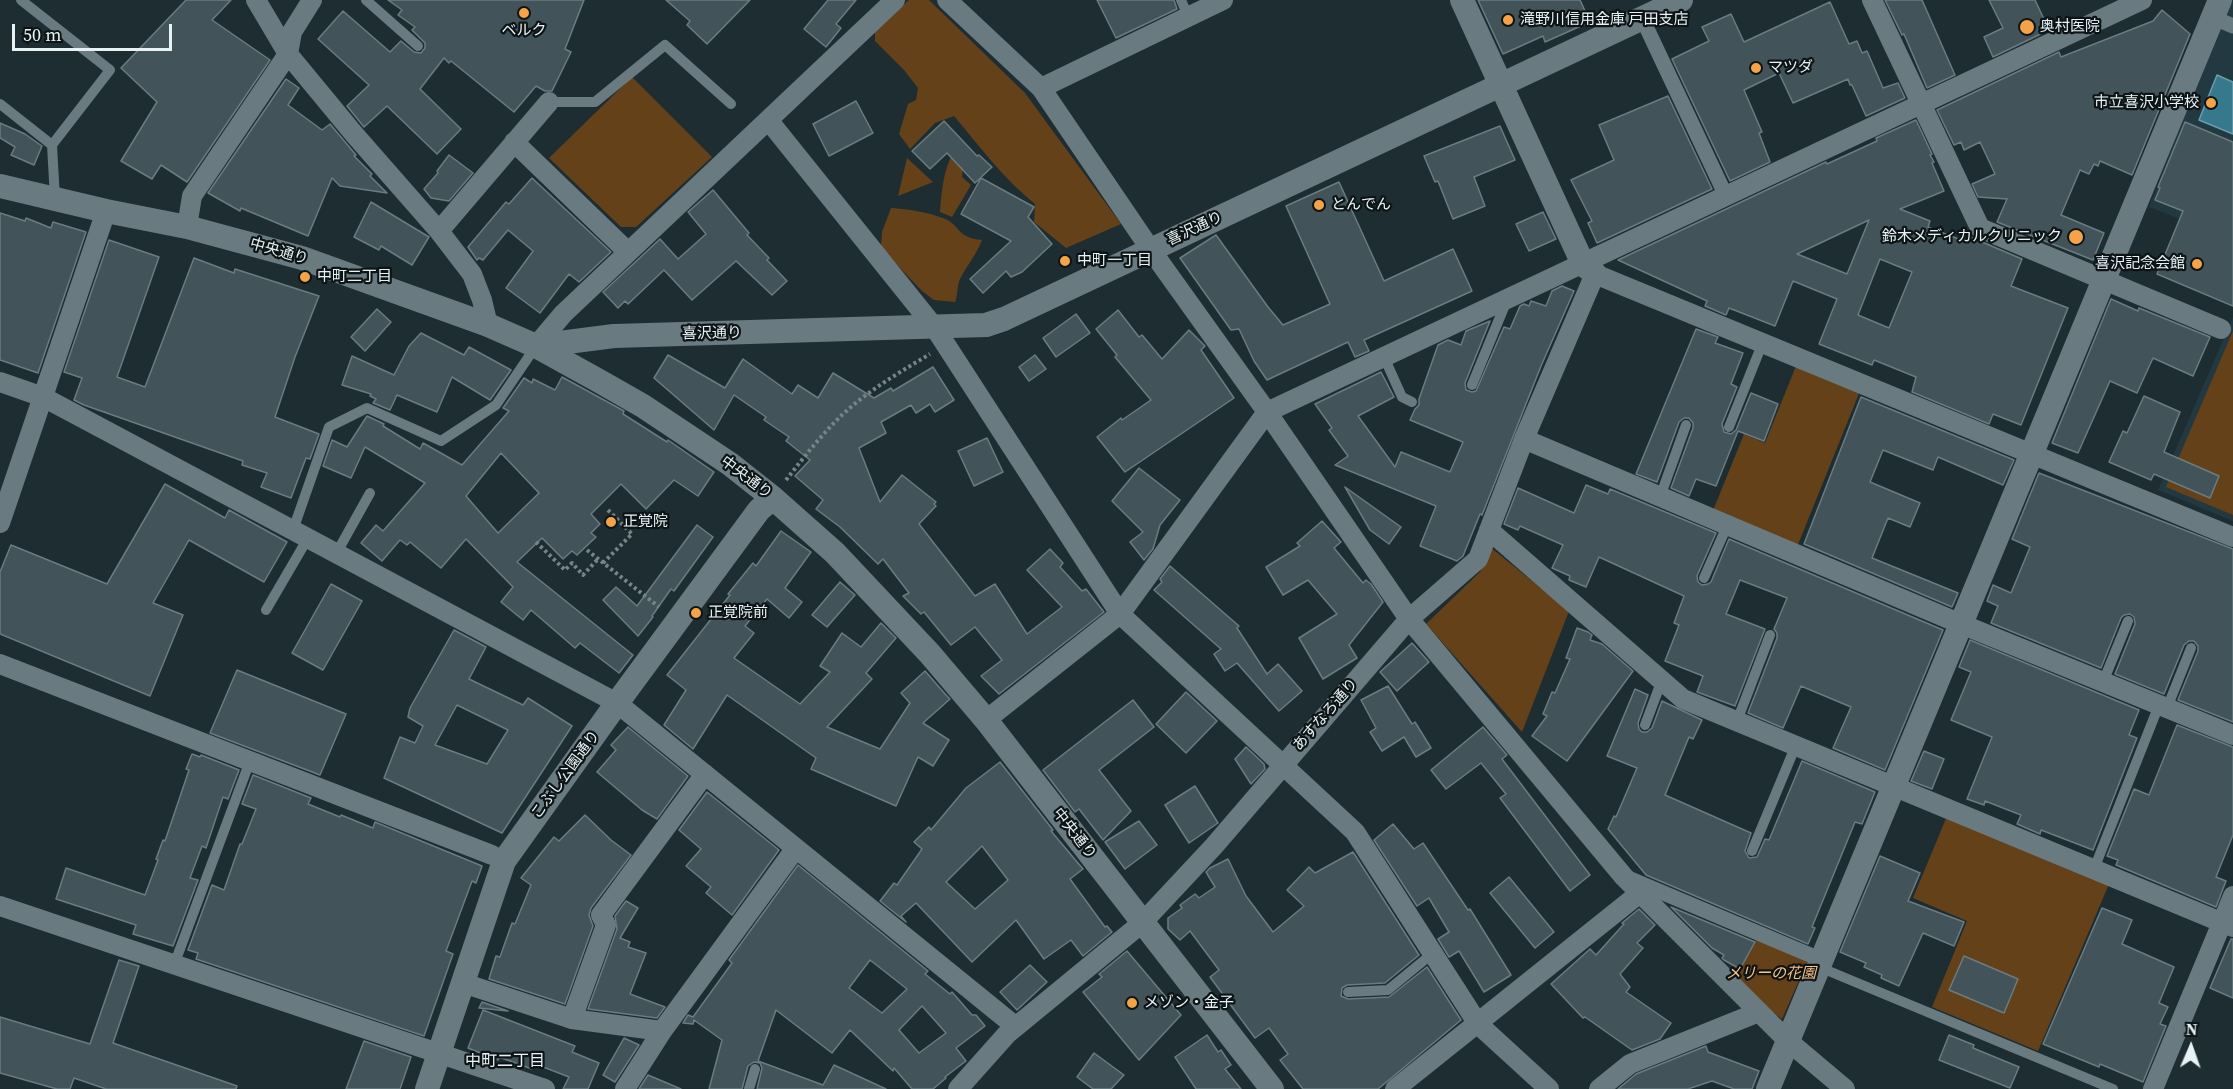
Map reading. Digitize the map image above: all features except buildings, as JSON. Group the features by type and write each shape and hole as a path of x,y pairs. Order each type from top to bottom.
{"street":[{"path":"256,0 288,54 439,231 471,274 482,300 488,325"},
{"path":"186,227 192,196 288,54 292,32 312,0"},
{"path":"536,346 563,314 895,0"},
{"path":"947,0 1041,88 1151,250 1267,412 1409,619 1624,877 1788,1041 1845,1089"},
{"path":"1041,88 1184,8 1222,0"},
{"path":"1462,0 1589,269 2233,537"},
{"name":"喜沢通り","path":"536,346 614,336 941,336 986,325 1004,319 1681,0"},
{"path":"1872,0 1980,228 2221,329"},
{"path":"986,720 1120,614 1267,412 1509,298 1589,269 1725,196 2142,0"},
{"path":"1768,1089 2104,280 2222,14"},
{"path":"1642,18 1725,196"},
{"path":"439,231 549,102"},
{"path":"769,121 941,336 1120,614 1355,832 1478,1024 1549,1089"},
{"path":"514,142 628,252"},
{"name":"中央通り","path":"0,186 55,200 186,227 331,267 488,325 536,346 643,406 730,464 773,498 835,553 878,597 986,720 1272,1089"},
{"path":"0,523 106,211"},
{"name":"あすなろ通り","path":"958,1089 970,1073 1015,1026 1142,923 1214,846 1409,619 1478,559 1589,269"},
{"path":"0,382 43,397 617,703 1015,1026"},
{"path":"1524,439 1726,526 2233,735"},
{"name":"こぶし公園通り","path":"427,1089 504,861 759,510 773,498"},
{"path":"1489,530 1683,699 2228,924"},
{"path":"0,664 492,855"},
{"path":"572,1019 606,925 601,915 705,774"},
{"path":"625,1089 662,1031 796,848"},
{"path":"1624,877 1820,964"},
{"path":"1395,1089 1640,893"},
{"path":"2153,1089 2228,924 2233,896"},
{"path":"0,906 545,1089"},
{"path":"463,984 572,1019 662,1031"},
{"path":"1599,1089 1630,1064 1759,1012"}],"lane":[{"path":"21,0 110,70 52,145 55,200"},
{"path":"366,0 418,46"},
{"path":"549,102 595,102 665,45 730,104"},
{"path":"0,104 52,145"},
{"path":"1472,386 1509,298"},
{"path":"1729,427 1763,342"},
{"path":"266,610 300,534 329,427 367,408 441,441 496,405 536,346"},
{"path":"1384,357 1402,397 1412,402"},
{"path":"1660,497 1686,425"},
{"path":"336,554 370,493"},
{"path":"1704,578 1726,526"},
{"path":"2103,682 2128,621"},
{"path":"1737,721 1770,635"},
{"path":"2094,869 2163,707 2192,648"},
{"path":"1645,725 1662,680"},
{"path":"1752,851 1796,745"},
{"path":"174,965 250,761"},
{"path":"1348,992 1388,990 1433,953"},
{"path":"1820,964 2113,1089"},
{"path":"749,1089 755,1069"}],"path":[{"path":"773,498 818,440 844,413 941,336"},
{"path":"603,563 632,534 606,508"},
{"path":"536,542 565,570 572,563 583,575 598,559"},
{"path":"587,550 659,607"}],"shaded area":[{"name":"市立喜沢小学校","path":"2230,0 2233,0 2233,240 2149,207"},
{"path":"2233,317 2233,521 2158,490"}],"green space":[{"path":"909,0 929,0 1025,93 1121,224 1066,248 1034,222 1035,204 1002,173 954,116 935,123 910,149 899,134 908,104 916,100 918,88 904,70 875,41 875,31"},
{"path":"632,77 712,157 636,227 621,227 549,158"},
{"path":"958,144 969,146 972,156 963,168 962,177 971,185 952,217 940,212 947,168"},
{"path":"907,158 933,182 898,196"},
{"path":"891,208 917,211 943,218 967,237 982,240 960,279 955,302 934,300 922,291 881,248 882,232"},
{"path":"2233,331 2233,515 2166,487"},
{"path":"1796,366 1860,391 1797,547 1712,513 1744,434 1765,443"},
{"path":"1490,547 1569,611 1522,732 1426,624 1480,572"},
{"path":"1947,816 2109,884 2038,1051 1932,1007 1967,921 1913,898"},
{"name":"メリーの花園","path":"1758,937 1809,958 1782,1019 1755,999 1735,979"}],"water":[{"path":"2217,75 2233,82 2233,134 2199,120"}],"place":[{"name":"ベルク","path":"524,13"},
{"name":"滝野川信用金庫 戸田支店","path":"1508,20"},
{"name":"奥村医院","path":"2027,27"},
{"name":"マツダ","path":"1756,68"},
{"name":"市立喜沢小学校","path":"2211,103"},
{"name":"とんでん","path":"1319,205"},
{"name":"鈴木メディカルクリニック","path":"2076,237"},
{"name":"中町一丁目","path":"1065,261"},
{"name":"喜沢記念会館","path":"2197,264"},
{"name":"中町二丁目","path":"305,277"},
{"name":"正覚院","path":"611,522"},
{"name":"正覚院前","path":"696,613"},
{"name":"メゾン・金子","path":"1132,1003"}],"district":[{"name":"中町二丁目","path":"505,1062"}]}
